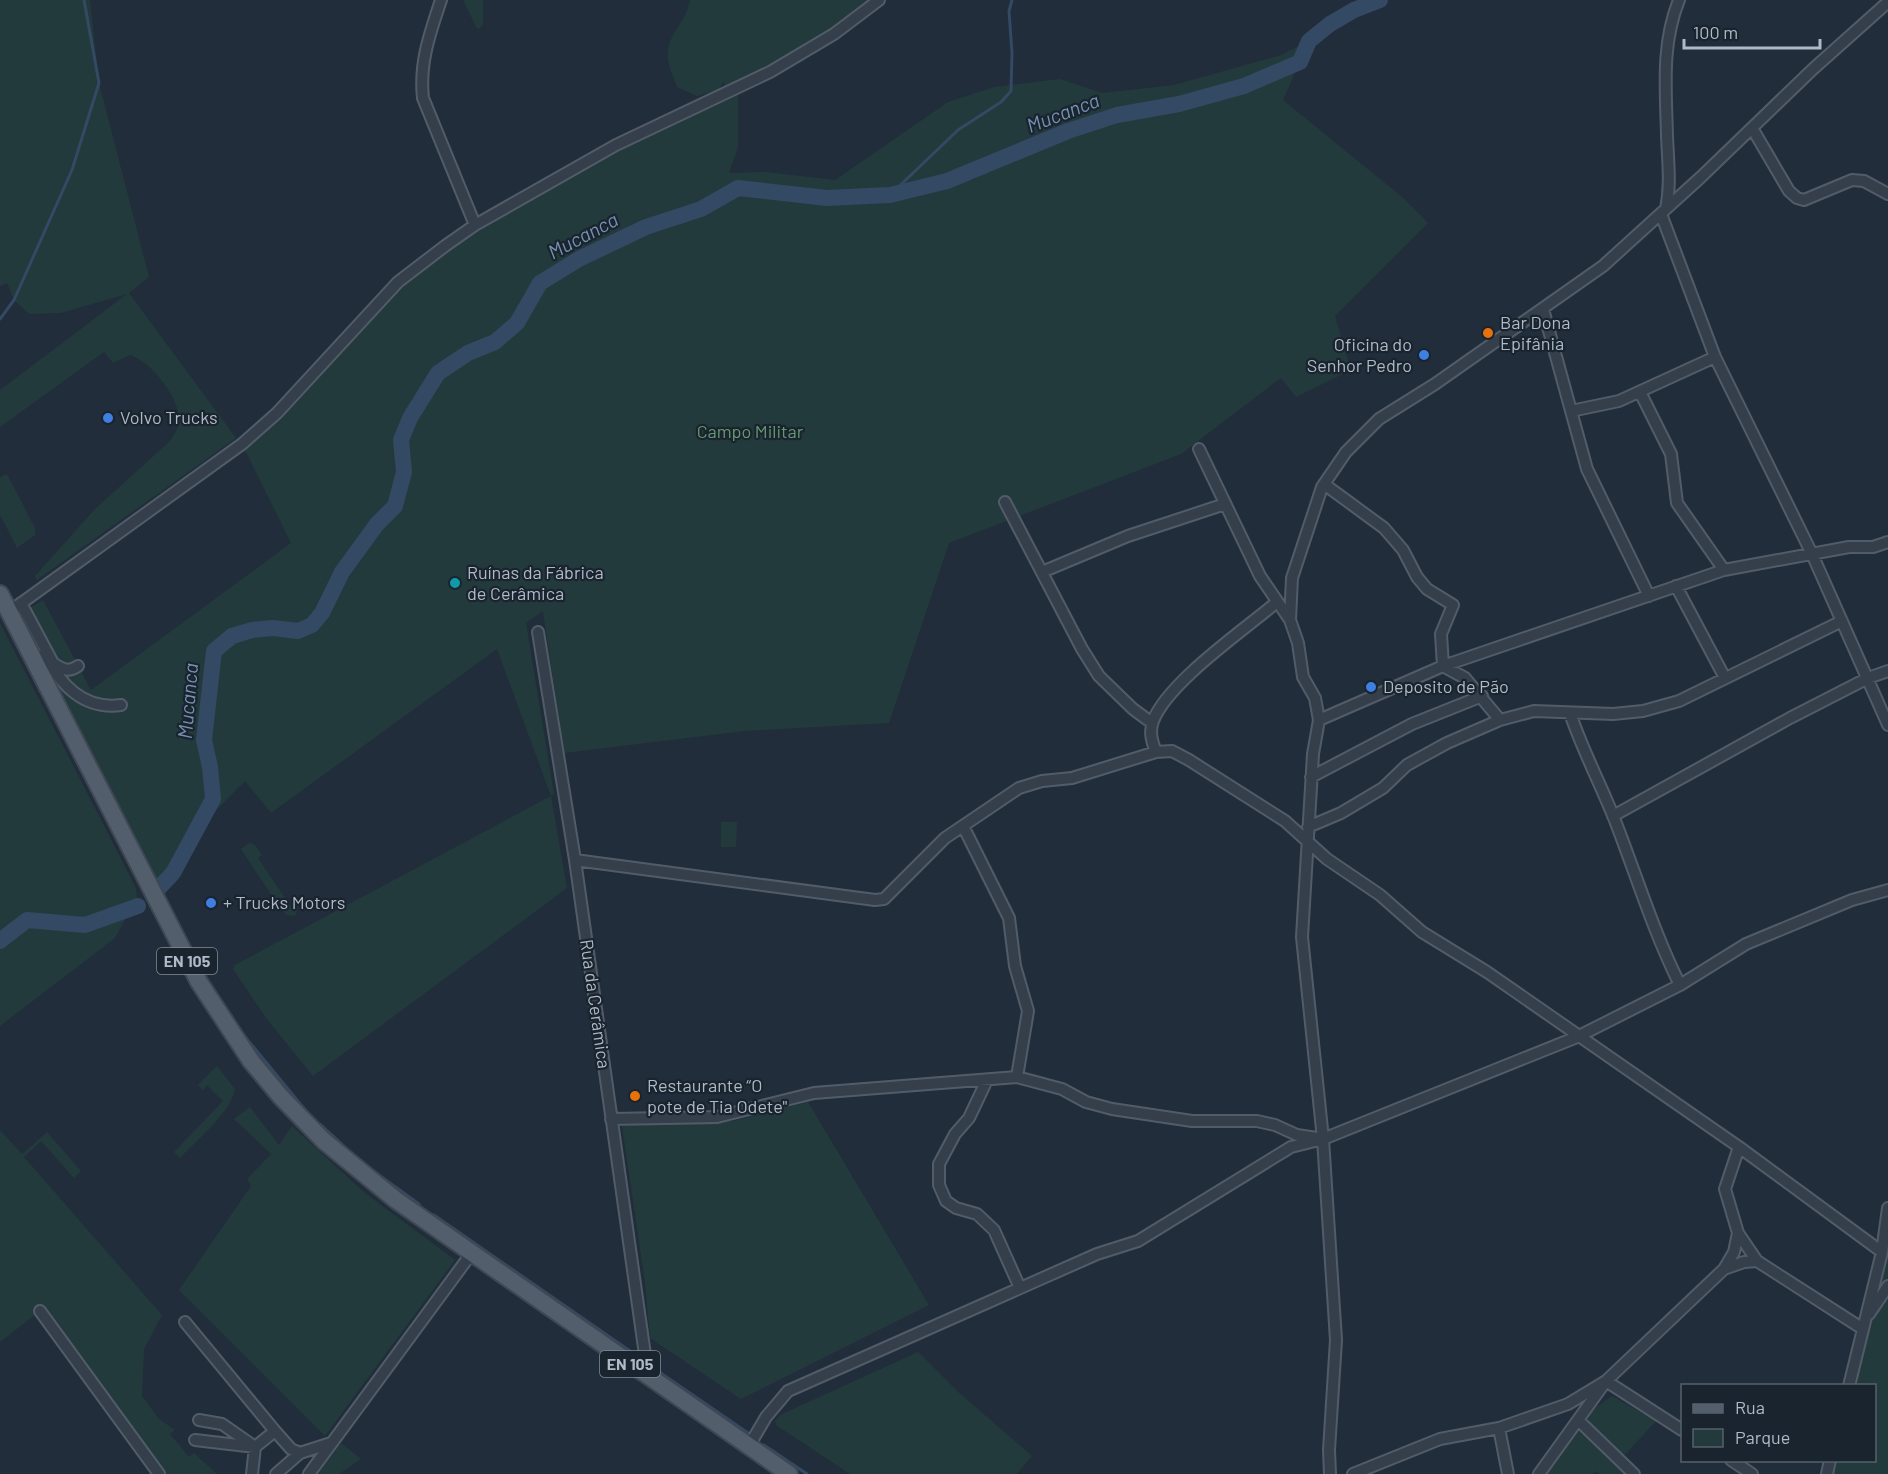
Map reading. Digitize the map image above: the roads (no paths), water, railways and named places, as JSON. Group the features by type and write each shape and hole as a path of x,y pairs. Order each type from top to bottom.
{"main road":[{"name":"EN 105","path":"0,594 15,608 175,940 199,982 251,1061 324,1141 396,1200 789,1474"}],"street":[{"path":"441,0 420,76 423,98 475,225"},
{"path":"122,705 97,704 75,694 57,675 45,652 15,608 242,444 277,413 398,282 475,225 616,145 770,72 834,34 879,0"},
{"path":"1679,0 1666,43 1664,73 1670,174 1663,211 1715,357 1812,555 1888,725"},
{"path":"1290,620 1292,578 1306,530 1324,484 1346,452 1379,419 1435,384 1603,266 1813,69 1888,4"},
{"path":"1752,128 1789,191 1797,198 1804,200 1852,180 1864,182 1888,194"},
{"path":"1543,309 1587,469 1649,596"},
{"path":"1571,411 1619,401 1715,357"},
{"path":"1640,392 1671,454 1677,503 1724,570"},
{"path":"1199,449 1260,576 1290,620 1298,643 1303,677 1315,698 1319,720 1311,777 1302,937 1323,1139 1336,1340 1329,1450 1330,1474"},
{"path":"1324,484 1384,528 1403,550 1417,578 1427,589 1453,605 1441,634 1443,666"},
{"path":"1005,502 1082,650 1099,676 1152,723"},
{"path":"1042,572 1128,536 1225,504"},
{"path":"1319,720 1443,666 1724,570 1849,547 1873,548 1888,542"},
{"path":"1676,586 1725,678"},
{"path":"1156,752 1151,738 1152,723 1160,707 1188,676 1277,602"},
{"path":"1308,827 1341,813 1383,788 1407,765 1447,743 1500,720 1534,711 1558,710 1570,713 1613,714 1642,711 1679,701 1842,621"},
{"name":"Rua da Cerâmica","path":"538,632 575,860 648,1376"},
{"path":"45,652 62,670 72,670 78,666"},
{"path":"1443,666 1465,678 1500,720"},
{"path":"1613,816 1868,678 1888,671"},
{"path":"1311,777 1412,724 1482,696"},
{"path":"1570,713 1592,773 1613,816 1647,908 1680,985"},
{"path":"575,860 875,900 884,898 895,890 945,838 1019,788 1042,781 1072,778 1156,752 1172,752 1189,760 1285,821 1327,859 1380,895 1422,932 1487,972 1577,1037 1739,1147 1882,1252"},
{"path":"963,826 1009,918 1015,966 1028,1011 1017,1077"},
{"path":"749,1446 766,1417 788,1391 1097,1254 1138,1241 1291,1147 1323,1139 1577,1037 1680,985 1746,944 1852,900 1888,890"},
{"path":"611,1119 717,1117 814,1093 1017,1077 1062,1089 1086,1102 1112,1109 1192,1121 1257,1121 1275,1125 1297,1135 1323,1139"},
{"path":"987,1080 969,1118 955,1134 939,1164 939,1185 946,1201 956,1208 977,1214 994,1230 1020,1288"},
{"path":"1739,1147 1725,1189 1738,1233 1757,1261 1864,1324"},
{"path":"1849,1384 1882,1252 1888,1209"},
{"path":"1539,1474 1606,1382 1724,1269 1734,1252 1738,1233"},
{"path":"309,1474 471,1254"},
{"path":"1724,1269 1744,1262 1757,1261"},
{"path":"1864,1324 1888,1286"},
{"path":"40,1311 159,1474"},
{"path":"185,1322 275,1431 291,1449 300,1453"},
{"path":"1353,1474 1440,1440 1499,1428 1568,1404 1606,1382"},
{"path":"1606,1382 1681,1429"},
{"path":"200,1419 222,1424 255,1447"},
{"path":"1578,1420 1634,1474"},
{"path":"1499,1428 1508,1474"},
{"path":"252,1474 255,1447 275,1431"},
{"path":"195,1440 255,1447"},
{"path":"276,1474 300,1453 331,1443"},
{"path":"1733,1462 1752,1474"}],"waterway":[{"path":"0,319 14,300 72,170 99,83 84,0"},
{"path":"890,195 958,130 1001,102 1011,91 1012,53 1009,11 1012,0"},
{"name":"Mucanca","path":"158,889 173,873 213,799 210,767 204,740 214,651 232,636 252,630 273,628 298,631 312,625 322,613 342,572 377,524 395,506 404,472 401,440 410,418 438,373 468,353 495,342 517,323 540,283 579,259 646,227 701,209 738,188 827,198 890,195 947,181 1068,131 1117,115 1179,104 1244,86 1300,62 1309,41 1330,24 1354,10 1380,0"},
{"name":"Mucanca","path":"0,941 27,920 85,925 138,906"},
{"path":"242,1033 306,1111"},
{"path":"320,1124 346,1148"},
{"path":"372,1170 419,1204"},
{"path":"434,1215 630,1351"},
{"path":"652,1367 751,1435"},
{"path":"764,1445 807,1474"}],"place":[{"name":"Bar Dona Epifânia","path":"1488,333"},
{"name":"Oficina do Senhor Pedro","path":"1424,355"},
{"name":"Volvo Trucks","path":"108,418"},
{"name":"Ruínas da Fábrica de Cerâmica","path":"455,583"},
{"name":"Deposito de Pão","path":"1371,687"},
{"name":"+ Trucks Motors","path":"211,903"},
{"name":"Restaurante “O pote de Tia Odete\"","path":"635,1096"}],"park label":[{"name":"Campo Militar","path":"750,432"}]}
